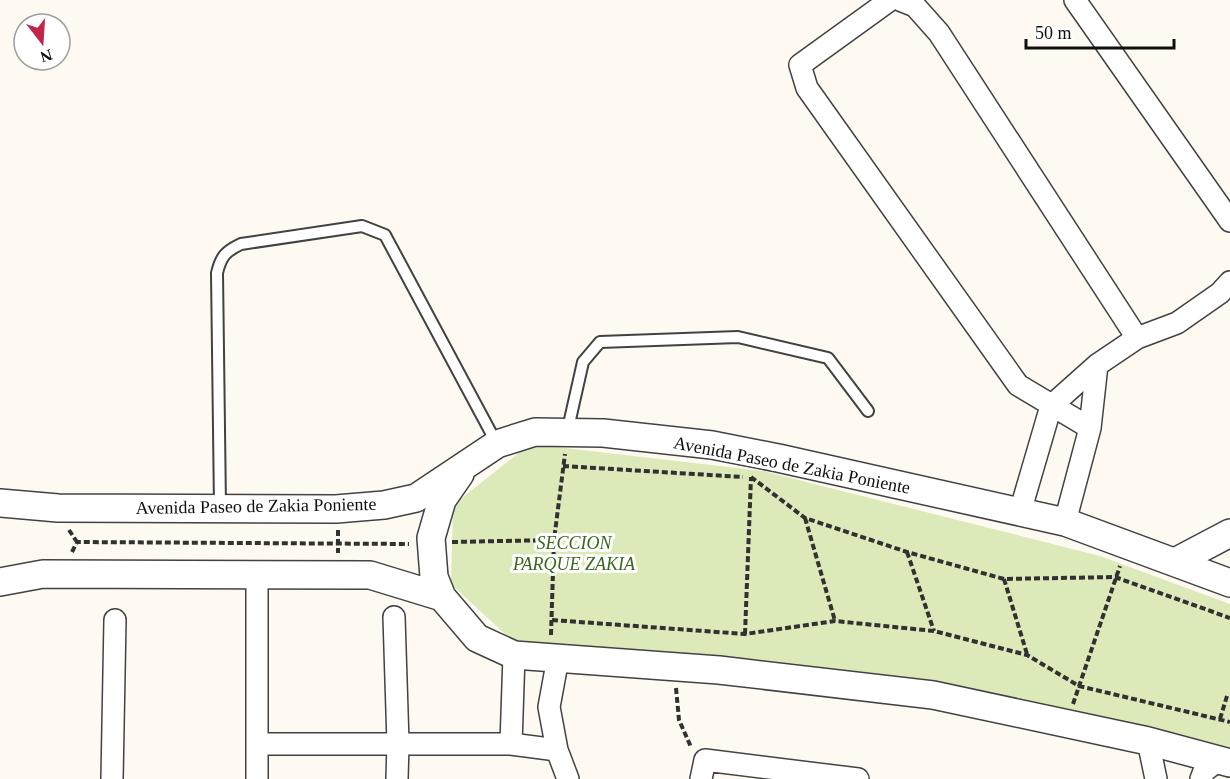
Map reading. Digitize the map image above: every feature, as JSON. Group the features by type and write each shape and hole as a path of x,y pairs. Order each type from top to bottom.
{"street":[{"path":"890,0 800,65 807,88 1017,385 1090,428"},
{"path":"900,0 915,6 939,33 1137,338"},
{"path":"1075,0 1230,220"},
{"path":"1020,512 1051,406 1097,365 1137,338 1177,322 1220,293 1230,282"},
{"path":"1065,522 1090,428 1097,365"},
{"name":"Avenida Paseo de Zakia Poniente","path":"0,503 58,508 336,508 384,505 416,498 497,444 535,432 603,433 712,445 1065,522 1230,583"},
{"path":"465,467 442,500 432,543 434,577 442,597 477,638 514,655 676,667 933,695 1148,741 1216,767"},
{"path":"1175,562 1230,533"},
{"path":"0,582 43,574 370,574 442,597"},
{"path":"257,574 257,779"},
{"path":"394,616 397,779"},
{"path":"112,779 115,620"},
{"path":"511,744 514,655"},
{"path":"553,657 549,707 557,750 568,779"},
{"path":"1148,741 1156,779"},
{"path":"257,744 511,744 557,750"},
{"path":"703,770 845,778"}],"lane":[{"path":"220,507 218,273 220,260 226,251 241,244 362,226 385,235 497,444"},
{"path":"567,433 583,362 600,342 738,337 828,358 867,411"}],"path":[{"path":"553,657 554,540 567,433"},
{"path":"563,466 751,477 805,518 907,552 1004,579 1115,577 1230,618"},
{"path":"745,634 751,477"},
{"path":"805,518 835,621"},
{"path":"43,574 72,553 76,542 432,543 554,540"},
{"path":"1067,724 1115,577 1129,546"},
{"path":"907,552 934,631"},
{"path":"1004,579 1027,655"},
{"path":"552,620 745,634 835,621 934,631 1027,655 1079,686 1230,722"},
{"path":"676,667 679,720 703,770"},
{"path":"1220,719 1227,696"}],"green space":[{"name":"SECCION PARQUE ZAKIA","path":"530,444 763,471 1100,556 1230,604 1230,756 928,682 519,647 451,584 453,505"}]}
